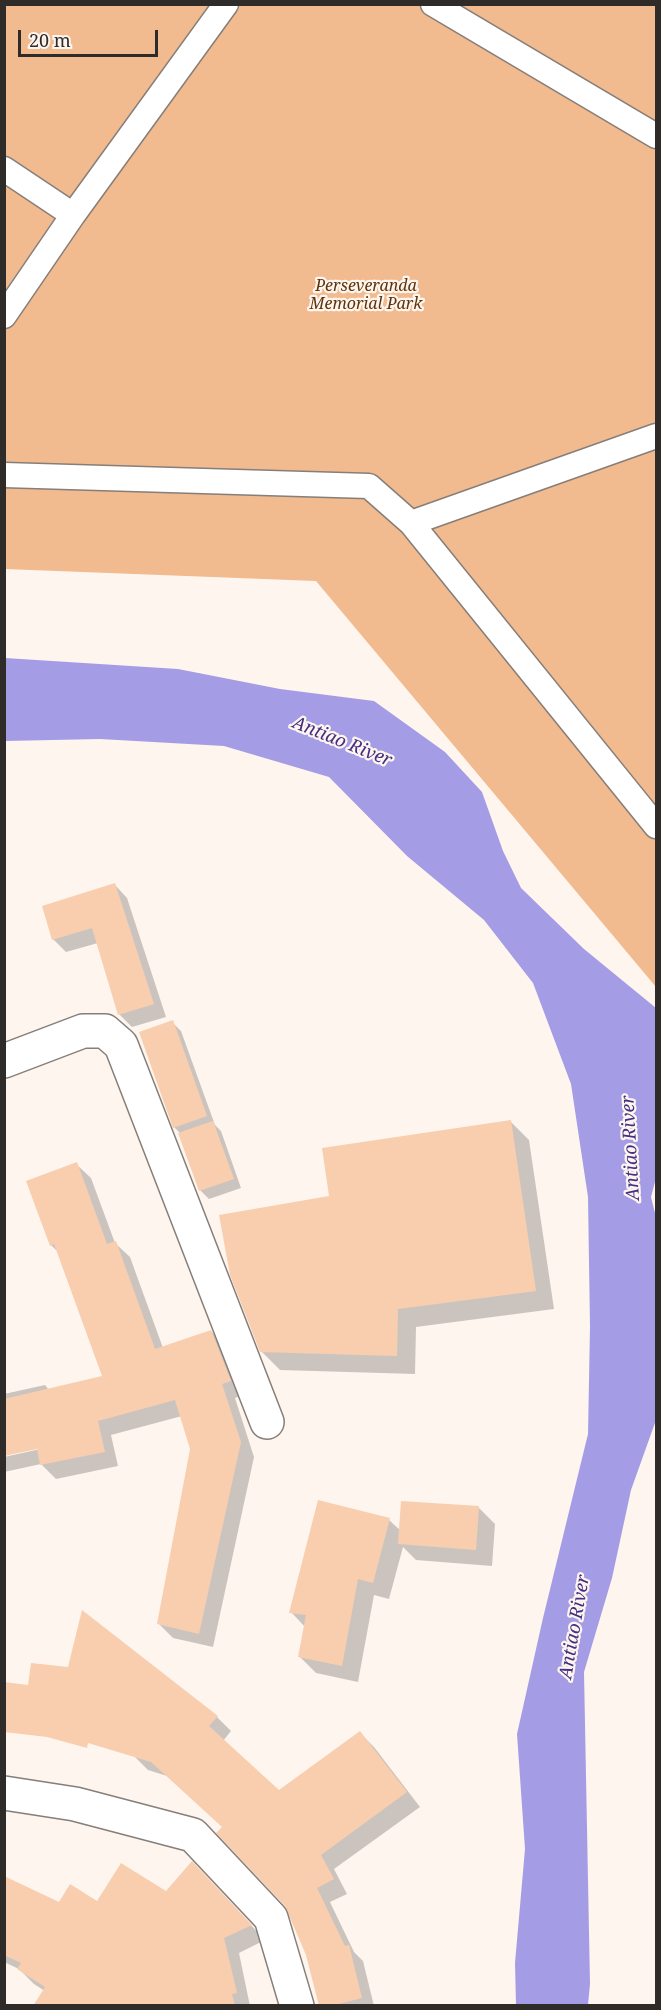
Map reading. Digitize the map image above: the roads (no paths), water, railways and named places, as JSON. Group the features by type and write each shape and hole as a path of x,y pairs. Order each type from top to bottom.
{"street":[{"path":"4,1061 82,1031 105,1031 121,1045 267,1422"},
{"path":"4,1793 75,1804 193,1835 271,1917 297,2006"}],"lane":[{"path":"4,316 73,215 226,4"},
{"path":"433,4 657,136"},
{"path":"4,169 73,215"},
{"path":"411,523 657,436"},
{"path":"4,475 369,486 411,523 657,826"}],"water":[{"name":"Antiao River","path":"5,658 178,669 280,689 374,701 445,752 482,792 503,851 521,888 584,949 656,1008 656,1178 651,1197 656,1217 656,1420 631,1490 612,1578 584,1672 590,1984 588,2005 516,2005 515,1963 525,1849 517,1734 588,1434 590,1327 588,1197 571,1084 533,983 484,920 407,856 329,777 224,746 100,739 5,741"}],"park label":[{"name":"Perseveranda Memorial Park","path":"366,295"}]}
